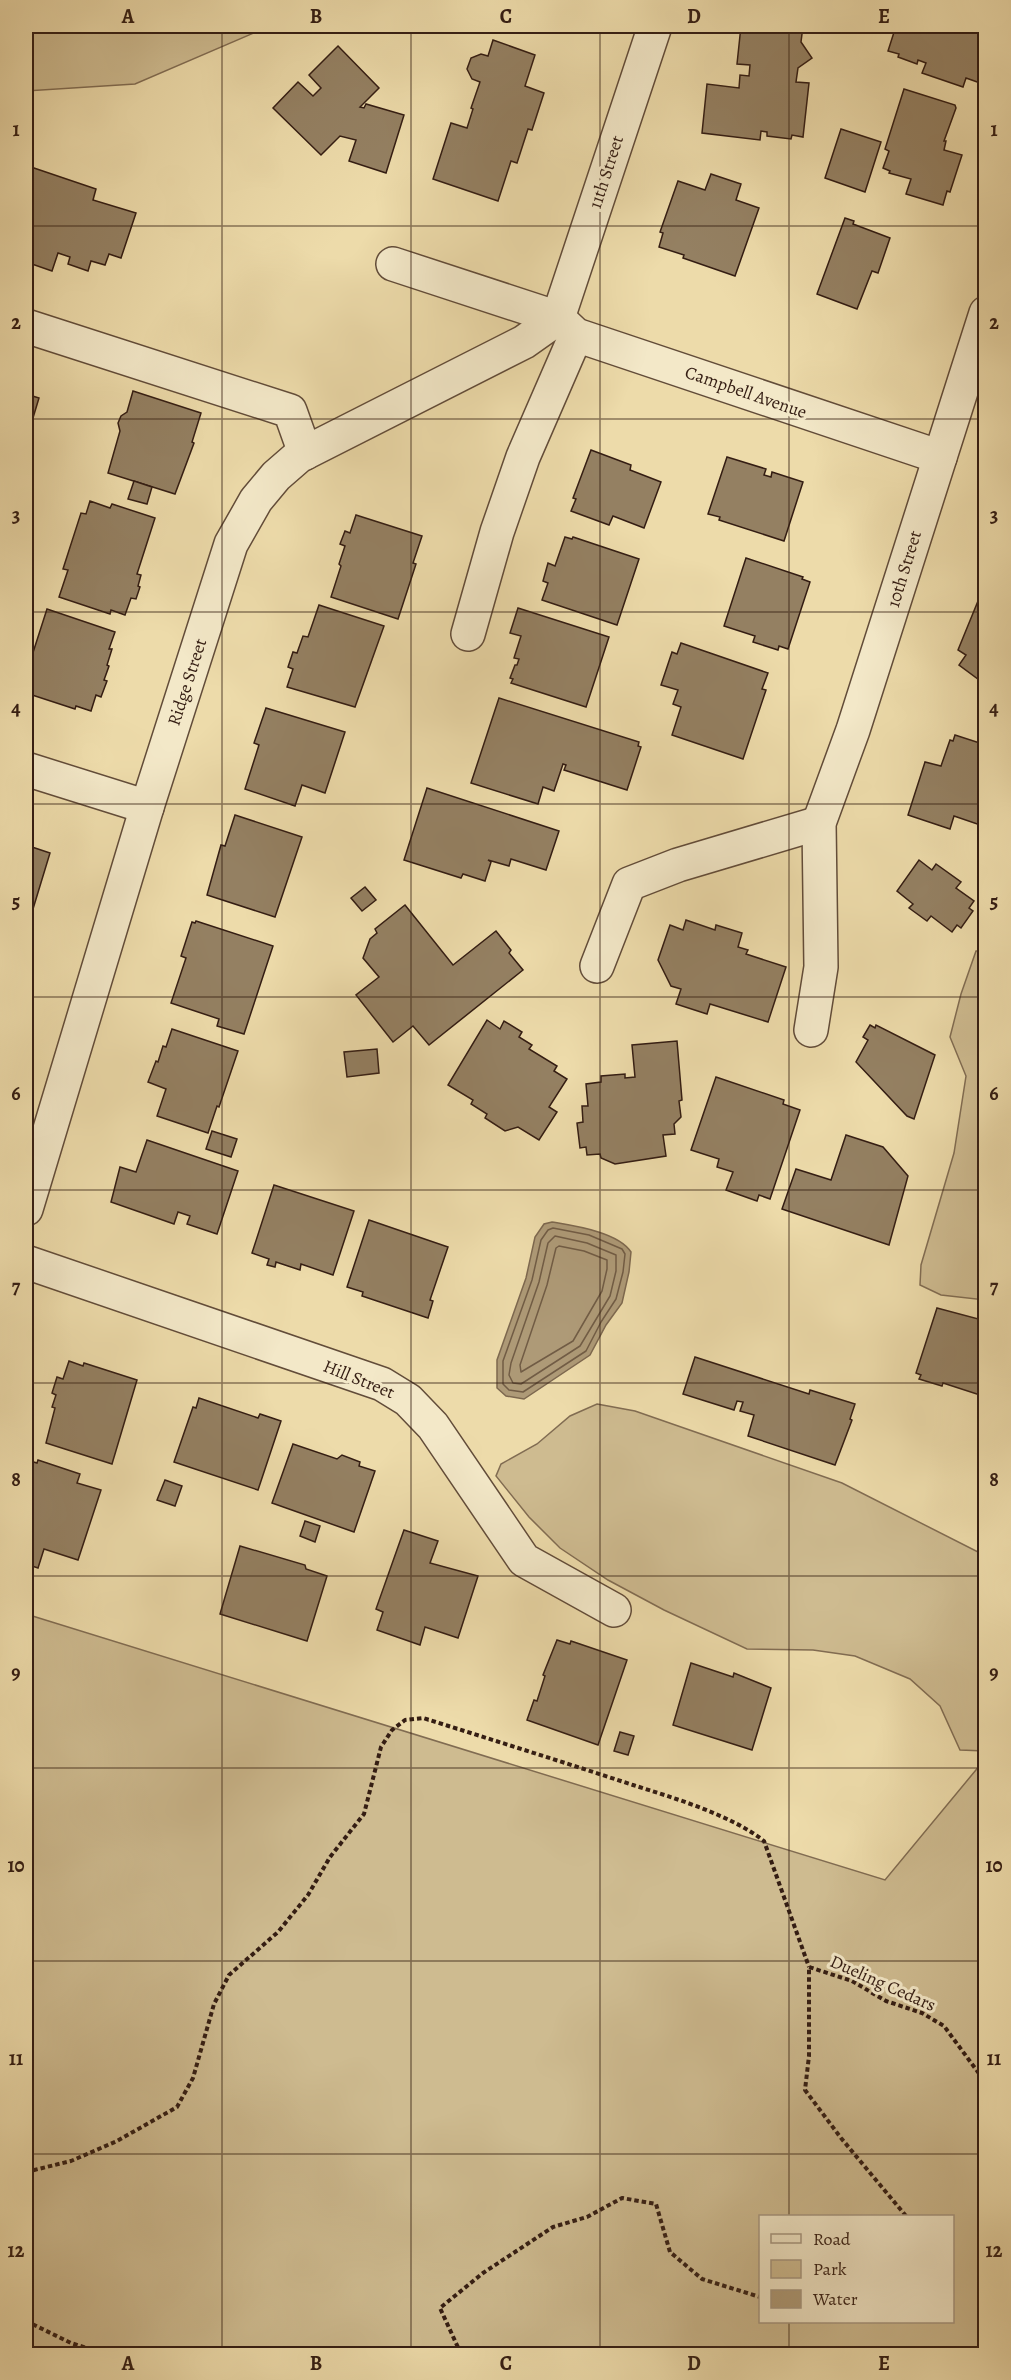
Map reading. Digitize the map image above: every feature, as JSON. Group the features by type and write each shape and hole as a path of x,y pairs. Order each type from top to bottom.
{"street":[{"name":"11th Street","path":"468,634 497,532 567,327 655,26"},
{"name":"Campbell Avenue","path":"393,264 940,457"},
{"name":"10th Street","path":"819,823 853,730 986,314"},
{"path":"26,326 290,411 305,453"},
{"name":"Ridge Street","path":"26,1209 147,807 231,544 256,500 276,476 305,453 524,342 567,327"},
{"path":"26,769 147,807"},
{"path":"597,966 629,884 678,865 819,823 821,967 811,1030"},
{"name":"Hill Street","path":"26,1262 382,1384 408,1400 433,1426 524,1560 614,1610"}],"path":[{"path":"26,2172 71,2161 99,2149 177,2107 193,2078 214,2004 229,1975 278,1932 308,1894 330,1857 364,1814 381,1747 392,1730 405,1720 423,1718 570,1764 676,1799 749,1829 764,1841 809,1966"},
{"name":"Dueling Cedars","path":"904,2215 840,2138 806,2090 809,2056 809,1966 852,1981 886,2001 922,2013 944,2026 986,2084"},
{"path":"461,2355 441,2308 483,2273 553,2227 587,2217 622,2198 656,2204 670,2252 702,2279 759,2297"},
{"path":"26,2321 71,2343 106,2355"}],"green space":[{"path":"26,26 270,26 135,84 26,91"},
{"path":"976,951 986,951 985,1300 941,1295 920,1285 921,1265 954,1153 966,1076 950,1037 961,994"},
{"path":"597,1404 635,1411 842,1483 978,1552 985,1553 985,1751 960,1750 940,1706 910,1679 855,1656 813,1650 747,1649 664,1610 608,1580 560,1548 529,1517 496,1476 501,1464 537,1444 570,1416"},
{"path":"26,1614 885,1880 985,1759 985,2354 26,2354"}],"water":[{"path":"552,1222 584,1228 616,1239 625,1245 631,1252 622,1303 606,1325 590,1355 524,1399 506,1396 497,1388 497,1360 526,1278 535,1237 544,1224"}],"building":[{"path":"741,26 803,26 801,42 812,58 798,68 796,82 809,83 803,137 792,135 791,139 767,136 767,132 761,131 760,140 702,133 707,84 739,88 740,75 749,76 750,65 737,64"},
{"path":"896,26 986,26 986,77 983,84 966,78 963,87 922,73 926,63 918,60 917,64 888,51"},
{"path":"493,40 535,55 525,86 544,93 532,130 528,129 517,163 511,161 498,201 433,179 451,123 467,128 473,109 471,108 480,82 472,79 467,69 471,58 481,54 488,56"},
{"path":"338,46 379,88 360,107 364,108 366,104 404,115 386,173 349,161 356,140 340,136 321,155 273,108 298,82 313,96 321,88 309,75"},
{"path":"904,89 955,105 956,108 944,141 946,141 944,150 962,155 950,192 947,191 943,205 906,194 911,179 889,173 890,171 883,168 889,151 885,149"},
{"path":"841,129 881,142 865,192 825,178"},
{"path":"31,167 96,189 93,200 136,213 121,258 109,254 105,265 91,261 88,271 68,264 70,257 58,253 52,271 26,262 26,184"},
{"path":"711,174 741,184 736,200 759,208 735,276 659,247 663,233 660,232 678,181 705,190"},
{"path":"845,218 854,221 853,224 890,238 878,273 872,271 857,309 817,294"},
{"path":"133,391 201,413 192,442 194,443 175,494 108,473 120,431 118,423 121,416 127,412"},
{"path":"26,394 39,398 26,441"},
{"path":"591,450 631,465 630,470 661,482 644,528 613,516 609,525 571,511 576,499 573,498"},
{"path":"727,457 766,469 764,475 771,477 772,472 803,482 784,541 719,520 720,517 708,514"},
{"path":"134,481 152,487 147,504 128,499"},
{"path":"90,501 110,508 112,504 155,518 137,574 141,575 138,586 140,587 136,599 131,598 125,615 111,610 110,614 59,597 68,570 63,569 81,513 86,514"},
{"path":"356,515 422,536 413,563 416,564 398,619 331,597 345,546 340,544 345,531 350,533"},
{"path":"565,537 572,539 573,537 639,559 617,625 542,600 548,583 543,581 548,563 555,566"},
{"path":"746,558 803,577 802,579 810,582 788,649 779,646 778,650 753,642 755,636 724,626"},
{"path":"986,598 986,685 959,665 966,655 958,650 978,601 982,603"},
{"path":"319,605 384,626 355,707 287,687 293,669 288,667 293,652 297,653 303,636 308,637"},
{"path":"518,608 609,637 586,707 511,683 513,679 510,678 519,659 514,658 521,636 510,633"},
{"path":"47,609 115,632 109,649 112,649 104,680 107,681 101,697 96,695 91,711 76,706 75,709 26,693 33,666 29,665"},
{"path":"681,643 768,673 762,689 766,690 743,759 672,735 681,707 673,704 678,690 661,685 672,652 677,654"},
{"path":"499,698 639,742 638,746 641,747 627,790 564,770 566,765 563,764 554,791 543,787 538,804 471,783"},
{"path":"266,708 345,732 325,793 302,785 295,806 245,789 259,745 254,743"},
{"path":"955,735 986,745 986,827 954,816 950,829 908,815 925,762 941,766 950,740 953,741"},
{"path":"427,788 559,831 546,870 511,859 509,866 488,860 491,862 485,881 463,874 461,878 404,860"},
{"path":"235,815 302,837 275,917 207,895 221,845 225,846"},
{"path":"26,845 50,853 26,932"},
{"path":"919,860 932,870 936,864 961,882 956,888 974,901 969,908 973,911 961,928 957,925 952,932 931,916 927,921 909,908 913,904 897,891"},
{"path":"365,887 376,900 362,911 351,898"},
{"path":"405,905 453,965 496,931 511,950 509,953 523,970 429,1045 413,1026 393,1042 356,995 379,977 363,958 370,939 377,933 375,929"},
{"path":"686,920 715,930 716,925 742,933 738,947 748,950 746,954 786,967 768,1022 710,1004 707,1014 676,1004 681,989 671,986 658,960 670,925 683,930"},
{"path":"196,921 273,946 244,1034 217,1026 219,1019 171,1003 186,958 181,956 192,922"},
{"path":"487,1020 500,1029 504,1021 522,1032 519,1037 532,1045 529,1049 557,1066 554,1071 567,1079 549,1107 557,1112 539,1140 518,1127 505,1131 485,1118 487,1114 471,1104 473,1100 448,1085"},
{"path":"870,1025 875,1028 876,1025 935,1055 914,1119 907,1116 856,1062 868,1040 863,1037"},
{"path":"172,1029 238,1051 208,1133 157,1116 166,1089 148,1082 163,1046 166,1047"},
{"path":"677,1041 682,1100 679,1101 681,1117 674,1124 675,1134 663,1135 666,1156 615,1164 601,1158 600,1154 587,1155 586,1147 580,1148 577,1123 583,1122 582,1106 588,1106 586,1084 601,1082 601,1076 625,1074 625,1078 635,1077 632,1045"},
{"path":"377,1049 379,1073 347,1077 344,1052"},
{"path":"716,1077 784,1100 783,1104 800,1110 770,1199 759,1195 757,1201 726,1190 733,1172 717,1167 719,1159 691,1150"},
{"path":"212,1131 237,1139 231,1157 206,1149"},
{"path":"846,1135 883,1147 908,1176 889,1245 782,1209 796,1169 831,1180"},
{"path":"147,1140 238,1171 217,1234 187,1224 190,1216 178,1212 174,1224 111,1202 120,1167 136,1172"},
{"path":"274,1185 354,1211 333,1275 301,1264 300,1270 276,1262 275,1267 267,1265 269,1259 252,1253"},
{"path":"369,1220 448,1247 430,1300 433,1301 428,1318 362,1296 363,1292 347,1287"},
{"path":"937,1308 986,1321 986,1397 943,1383 942,1386 919,1379 921,1375 916,1373"},
{"path":"695,1357 809,1394 810,1390 855,1404 850,1419 852,1420 835,1465 748,1436 754,1415 740,1411 743,1402 737,1401 734,1410 683,1394"},
{"path":"69,1361 83,1366 84,1363 137,1380 112,1464 46,1443 55,1408 52,1407 56,1395 52,1393 57,1377 63,1379"},
{"path":"199,1398 258,1418 260,1414 281,1421 258,1490 174,1462 193,1407 196,1408"},
{"path":"293,1444 337,1459 342,1455 360,1462 359,1466 375,1471 354,1532 272,1503"},
{"path":"38,1460 80,1474 77,1483 101,1490 78,1560 44,1549 38,1568 26,1564 26,1476 30,1461 37,1463"},
{"path":"165,1480 182,1486 175,1506 157,1500"},
{"path":"305,1521 320,1526 315,1542 300,1536"},
{"path":"404,1530 438,1541 430,1563 478,1576 458,1638 425,1627 420,1645 377,1630 383,1612 376,1609"},
{"path":"240,1546 305,1565 306,1569 327,1576 307,1641 220,1614"},
{"path":"557,1640 570,1644 571,1641 627,1660 598,1745 527,1720 534,1700 537,1701 545,1676 543,1675"},
{"path":"691,1663 733,1677 734,1673 771,1688 752,1750 673,1725"},
{"path":"620,1732 634,1736 628,1755 614,1751"}]}
